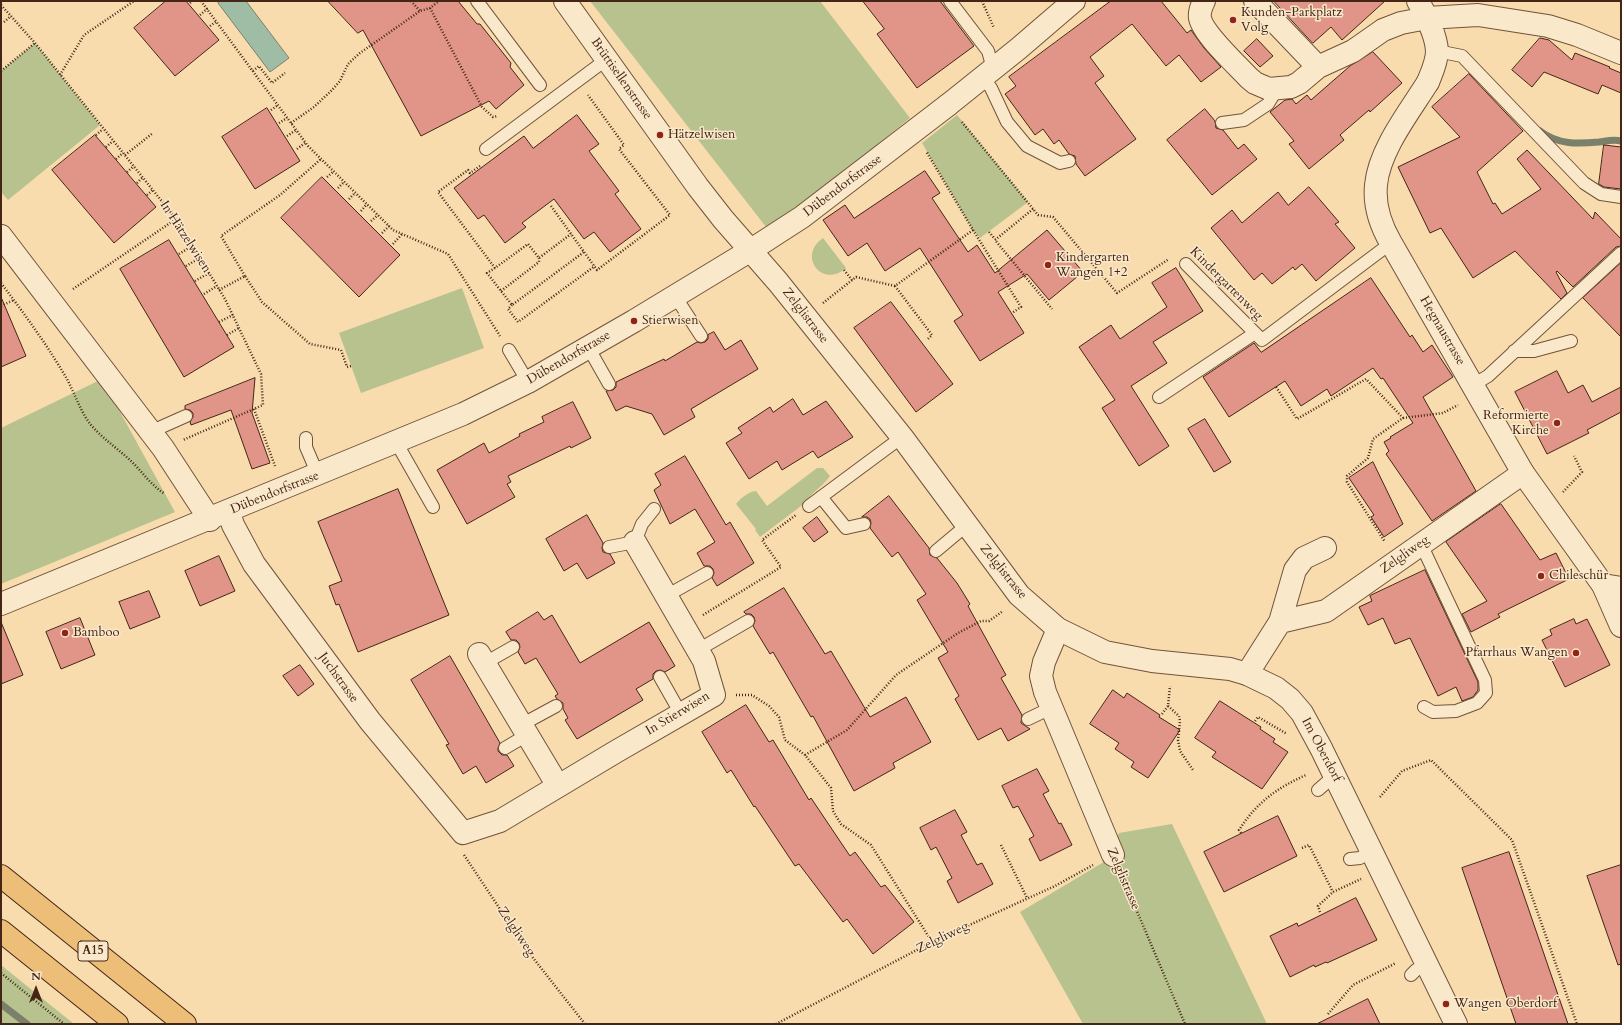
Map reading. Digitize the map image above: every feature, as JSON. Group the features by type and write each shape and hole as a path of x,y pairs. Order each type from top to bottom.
{"highway":[{"name":"A15","path":"1,876 185,1024"},
{"path":"1,931 117,1024"}],"street":[{"name":"Brüttisellenstrasse","path":"565,1 698,187 723,219 751,250"},
{"name":"Dübendorfstrasse","path":"3,598 219,516 463,414 528,382 676,296 751,250 955,113 988,73 1074,1"},
{"path":"1204,1 1200,12 1200,19 1205,31 1249,78 1261,86 1277,89 1292,87 1318,68 1353,51 1383,30 1423,9 1448,1"},
{"path":"1255,1 1318,68"},
{"path":"1423,9 1478,15 1548,26 1577,35 1621,53"},
{"name":"Hegnaustrasse","path":"1423,9 1434,36 1437,51 1435,65 1428,82 1395,136 1378,171 1376,200 1380,218 1391,243 1523,472 1612,587 1621,626"},
{"path":"1,236 157,440 219,516"},
{"name":"Zelglistrasse","path":"751,250 902,437 1019,595 1058,629 1044,662 1042,676 1045,692 1112,855"},
{"name":"Zelgliweg","path":"1280,622 1326,610 1523,472"},
{"name":"Juchstrasse","path":"219,516 234,525 254,564 370,721 463,833"},
{"name":"In Stierwisen","path":"463,833 500,821 714,695 704,662 698,650 635,542"},
{"path":"1247,674 1280,622 1295,570 1304,558 1324,548"},
{"name":"Im Oberdorf","path":"1058,629 1105,652 1152,661 1230,669 1247,674 1276,688 1290,699 1302,713 1376,860 1419,970 1456,1024"},
{"path":"482,659 558,786"}],"lane":[{"path":"476,1 540,86"},
{"path":"950,1 988,51 988,73 991,88 1007,122 1027,146 1060,162 1069,161"},
{"path":"1437,51 1462,56 1584,183 1601,194 1621,197"},
{"path":"486,150 607,59"},
{"path":"1222,123 1244,120 1268,104 1277,89"},
{"name":"Kindergartenweg","path":"1186,264 1262,340 1391,243"},
{"path":"1473,385 1488,376 1621,253"},
{"path":"676,296 701,336"},
{"path":"1159,397 1254,333"},
{"path":"1514,352 1534,352 1571,341"},
{"path":"588,347 609,384"},
{"path":"509,350 528,382"},
{"path":"157,440 186,416"},
{"path":"809,506 902,437"},
{"path":"306,438 306,447 318,475"},
{"path":"396,442 433,507"},
{"path":"821,497 846,528 864,524"},
{"path":"609,546 635,542 642,524 654,509"},
{"path":"936,552 967,525"},
{"path":"1421,544 1485,680 1486,693 1477,703 1456,711 1433,712 1424,708"},
{"path":"666,596 707,573"},
{"path":"698,650 748,621"},
{"path":"482,659 513,647"},
{"path":"660,677 681,714"},
{"path":"504,748 524,730 556,706"},
{"path":"1028,719 1051,708"},
{"path":"1318,790 1326,783 1332,771"},
{"path":"1350,859 1360,858 1376,860"}],"path":[{"path":"60,75 84,34 134,1"},
{"path":"201,1 208,8 305,143 394,230 448,254 509,350"},
{"path":"411,1 420,11"},
{"path":"291,123 314,107 332,90 340,81 348,64 360,53 420,11 430,8 440,1"},
{"name":"In Hätzelwisen","path":"1,5 35,43 103,129 144,177 176,219 209,272 233,315 261,374 263,405 254,409"},
{"path":"200,15 208,8"},
{"path":"430,8 482,107 493,117 500,116"},
{"path":"4,22 10,16"},
{"path":"210,26 217,21"},
{"path":"1,71 35,43"},
{"path":"253,71 260,66 272,83 286,73"},
{"path":"551,206 597,270 670,215 619,149 624,144 578,82"},
{"path":"271,110 278,105"},
{"name":"Kindergartenweg","path":"955,113 1038,215 1053,217 1117,293 1176,254 1186,264"},
{"path":"279,123 287,118"},
{"path":"96,135 103,129"},
{"path":"287,136 296,130"},
{"path":"116,159 153,133"},
{"path":"106,147 113,141"},
{"path":"297,149 305,143"},
{"path":"926,150 973,230 1021,307 1012,313"},
{"path":"321,159 280,195 221,236 262,302 310,344 341,350 347,367 351,366"},
{"path":"482,164 470,173 468,170 438,192 495,268"},
{"path":"127,172 134,166"},
{"path":"327,177 333,172"},
{"path":"137,183 144,177"},
{"path":"338,188 344,182"},
{"path":"147,195 153,190"},
{"path":"349,199 355,193"},
{"path":"361,211 367,204"},
{"path":"995,240 1033,209"},
{"path":"371,221 378,215"},
{"path":"73,289 176,219"},
{"path":"382,233 389,226"},
{"path":"895,286 973,230"},
{"path":"989,232 1052,309"},
{"path":"393,244 402,234"},
{"path":"501,290 539,262 539,258 571,234"},
{"path":"512,305 487,273 528,244 539,258"},
{"path":"179,254 192,246"},
{"path":"584,252 508,309 518,322 594,266"},
{"path":"186,266 200,258"},
{"path":"844,270 852,280"},
{"path":"195,281 209,272"},
{"path":"219,290 245,276"},
{"path":"822,303 856,277 895,286 932,335 928,339"},
{"path":"1,283 46,346 65,376 90,424 103,438 129,458 155,487 170,497"},
{"path":"204,294 217,286"},
{"path":"1,306 14,300"},
{"path":"219,322 233,315"},
{"path":"228,335 239,328"},
{"path":"1276,388 1298,418 1366,379 1403,418"},
{"path":"1397,560 1347,482 1347,476 1368,458 1373,439 1403,418 1443,413 1461,404"},
{"path":"157,440 254,409 276,467"},
{"path":"1563,492 1582,472 1574,456"},
{"path":"684,627 781,567 762,540 809,506"},
{"path":"805,755 847,730 896,675 958,633 981,621 990,621 1004,610"},
{"path":"714,695 752,695 769,706 779,717 785,740 805,755 831,788 833,811 841,824 871,845 932,942"},
{"path":"1168,706 1179,716 1180,721 1178,740 1180,751 1193,770"},
{"path":"1380,797 1402,771 1431,760 1512,840 1577,1024"},
{"path":"1241,833 1240,830 1244,823 1263,801 1286,784 1332,771"},
{"name":"Zelgliweg","path":"463,833 463,853 530,954 585,1024"},
{"path":"1001,845 1027,898"},
{"path":"1302,848 1309,845 1333,892"},
{"name":"Zelgliweg","path":"776,1024 932,942 1055,886 1112,855"},
{"name":"Zelglistrasse","path":"1112,855 1185,1024"},
{"path":"1320,912 1318,906 1333,892 1376,860"},
{"path":"1328,1014 1353,985 1400,962"},
{"path":"1,973 64,1024"}],"shaded area":[{"path":"221,1 246,1 289,58 270,72 218,3"},
{"path":"590,1 820,1 910,118 770,232"},
{"path":"35,43 100,125 8,200 1,192 1,71"},
{"path":"957,115 1028,202 980,238 973,230 922,143"},
{"path":"823,238 846,268 829,275 816,268 812,253 816,245"},
{"path":"462,288 484,348 361,393 339,333"},
{"path":"102,379 175,512 1,584 1,428"},
{"path":"817,468 823,468 830,476 827,480 810,496 805,503 760,537 755,530 756,529 736,504 745,496 756,491 767,506"},
{"path":"1172,824 1267,1024 1083,1024 1020,912 1119,853 1115,844 1119,833"},
{"path":"1,965 74,1024 1,1024"}],"building":[{"path":"166,1 186,1 219,40 175,76 134,28"},
{"path":"328,1 458,1 477,24 480,24 511,63 510,67 524,85 496,109 489,101 421,136 363,30 358,33"},
{"path":"863,1 940,1 974,46 917,88 877,34 884,29"},
{"path":"1111,1 1161,1 1187,33 1191,30 1204,48 1221,67 1201,82 1179,55 1166,66 1132,24 1090,57 1104,76 1095,83 1136,139 1085,176 1076,164 1075,156 1069,154 1059,140 1054,144 1043,129 1035,135 1005,94 1016,86 1009,77"},
{"path":"1274,1 1385,1 1342,40 1331,27 1313,43"},
{"path":"1540,38 1549,40 1572,60 1575,53 1621,73 1621,93 1602,85 1598,94 1544,72 1532,87 1512,70"},
{"path":"1257,39 1273,56 1260,67 1244,51"},
{"path":"1373,52 1402,83 1370,112 1369,110 1340,135 1344,140 1309,169 1289,144 1294,141 1270,112 1285,100 1292,99 1296,104 1307,95 1311,100 1350,66"},
{"path":"1469,74 1523,131 1477,172 1493,204 1495,203 1502,214 1541,189 1517,159 1527,150 1593,219 1595,212 1621,239 1621,246 1616,247 1573,287 1557,271 1556,272 1567,293 1561,299 1515,251 1473,278 1441,228 1430,233 1398,167 1460,137 1432,107"},
{"path":"267,108 300,161 255,189 222,137"},
{"path":"1205,109 1215,121 1216,128 1223,130 1238,149 1244,144 1257,159 1212,195 1167,140"},
{"path":"577,115 599,144 589,151 619,191 615,194 641,229 610,252 594,232 584,239 554,199 522,223 526,227 505,243 484,215 478,219 454,188 524,136 533,148"},
{"path":"95,135 156,207 114,243 52,170"},
{"path":"1604,145 1621,147 1621,189 1604,187 1599,184"},
{"path":"925,171 940,193 932,198 968,252 977,245 995,273 1047,230 1083,272 1049,300 1027,274 998,292 1024,333 980,361 954,321 963,315 920,248 885,271 867,243 848,256 823,220 845,205 854,218"},
{"path":"322,177 400,255 359,297 281,218"},
{"path":"1309,187 1339,222 1335,224 1355,248 1316,281 1302,264 1295,270 1293,267 1272,284 1262,273 1254,280 1211,228 1232,210 1242,223 1278,192 1288,205"},
{"path":"169,240 234,347 184,377 120,269"},
{"path":"1621,263 1621,337 1583,298"},
{"path":"1176,268 1203,311 1153,342 1167,363 1131,386 1169,446 1139,466 1102,408 1115,400 1079,347 1111,325 1120,339 1167,307 1152,283"},
{"path":"1371,278 1410,337 1412,335 1423,352 1432,345 1453,377 1423,397 1476,491 1432,521 1386,454 1389,451 1384,442 1413,423 1383,378 1381,379 1373,368 1331,396 1327,389 1301,406 1285,381 1229,417 1203,377 1254,343 1261,352"},
{"path":"1,297 26,356 1,367"},
{"path":"891,302 953,384 916,412 854,328"},
{"path":"714,332 725,350 741,340 758,369 691,409 695,417 664,435 652,414 626,406 616,411 606,391 613,390 616,387 616,382 664,359 665,361 697,342 705,342 708,339 708,335"},
{"name":"Reformierte Kirche","path":"1557,371 1568,393 1583,385 1592,402 1621,387 1621,412 1587,430 1589,433 1547,454 1515,392"},
{"path":"255,378 252,413 270,463 252,469 231,410 191,425 190,422 193,417 193,413 190,410 185,409 185,406"},
{"path":"793,399 803,415 826,401 853,437 818,458 813,451 782,470 777,461 749,479 726,443 742,433 738,428 770,407 773,412"},
{"path":"573,402 591,438 571,448 570,446 508,476 511,482 507,484 515,497 467,524 437,470 484,443 489,453 520,436 519,434 544,422 542,417"},
{"path":"1205,419 1231,462 1214,472 1188,429"},
{"path":"685,456 726,525 730,522 754,563 717,586 712,578 714,573 713,569 710,566 704,566 697,553 715,542 695,509 670,524 654,490 661,485 655,474"},
{"path":"1373,462 1403,524 1384,537 1371,517 1374,515 1349,478"},
{"path":"398,489 449,615 358,652 339,604 336,605 329,586 342,581 318,522"},
{"path":"889,496 929,548 930,555 937,558 957,583 970,604 968,606 1006,675 1001,678 1022,715 1021,723 1030,729 1008,741 1001,728 978,740 955,699 959,696 938,658 948,652 917,600 926,594 898,552 892,557 870,528 870,519 867,517 862,517"},
{"path":"1501,504 1540,560 1556,553 1569,579 1498,614 1500,617 1471,632 1462,614 1487,601 1446,542"},
{"path":"587,515 603,543 603,552 610,554 615,563 587,579 577,563 564,571 546,539"},
{"path":"817,517 828,532 814,542 803,528"},
{"path":"219,556 235,591 200,606 185,571"},
{"path":"1425,570 1478,682 1478,690 1473,697 1462,701 1456,687 1438,696 1410,638 1395,644 1383,618 1368,625 1359,607 1372,601 1370,596"},
{"path":"784,588 825,654 831,651 870,717 906,697 931,742 893,763 895,768 854,791 813,716 811,717 773,652 770,654 753,626 755,621 754,617 751,614 746,614 744,612"},
{"path":"149,591 160,617 130,629 119,602"},
{"path":"538,612 544,620 552,615 580,663 649,622 675,666 665,672 660,670 656,671 653,674 653,679 636,689 643,700 577,739 565,720 568,718 563,709 563,703 555,696 558,694 536,658 525,664 518,652 520,647 519,643 516,640 511,640 506,632"},
{"path":"80,618 95,655 61,669 46,632"},
{"name":"Pfarrhaus Wangen","path":"1574,619 1576,624 1587,619 1610,665 1565,687 1542,640 1552,635 1550,630"},
{"path":"1,622 23,675 1,684"},
{"path":"450,656 500,743 498,751 502,755 507,755 514,766 486,783 476,766 463,774 446,745 449,744 411,680"},
{"path":"300,665 314,684 298,696 283,676"},
{"path":"1113,690 1124,698 1127,693 1160,715 1159,717 1180,730 1148,778 1131,767 1134,762 1115,749 1119,743 1090,724"},
{"path":"1220,701 1261,727 1260,729 1275,739 1273,742 1288,752 1262,789 1212,757 1216,752 1195,738"},
{"path":"746,705 769,742 773,740 809,800 811,798 850,856 855,852 881,887 885,885 914,922 873,954 847,919 843,922 799,864 795,866 755,806 754,807 731,770 727,773 702,732"},
{"path":"1037,769 1049,791 1043,794 1059,824 1061,823 1072,845 1040,861 1029,839 1034,836 1018,806 1013,808 1002,786"},
{"path":"955,810 967,832 961,835 977,865 982,863 993,884 958,903 947,881 952,878 936,847 931,850 920,828"},
{"path":"1278,816 1297,856 1224,892 1204,852"},
{"path":"1509,852 1568,1024 1516,1024 1462,868"},
{"path":"1621,865 1621,964 1618,965 1587,876"},
{"path":"1356,898 1377,940 1327,963 1326,962 1315,967 1314,965 1290,977 1270,936 1297,923 1298,926"},
{"path":"1368,999 1380,1024 1317,1024"}],"waterway":[{"path":"1540,131 1554,139 1568,142 1583,143 1613,140 1621,141"},
{"path":"1,1004 27,1024"}],"place":[{"name":"Kunden-Parkplatz Volg","path":"1233,20"},
{"name":"Hätzelwisen","path":"660,135"},
{"name":"Kindergarten Wangen 1+2","path":"1048,265"},
{"name":"Stierwisen","path":"634,321"},
{"name":"Reformierte Kirche","path":"1557,423"},
{"name":"Chileschür","path":"1541,576"},
{"name":"Bamboo","path":"65,633"},
{"name":"Pfarrhaus Wangen","path":"1576,653"},
{"name":"Wangen Oberdorf","path":"1446,1004"}]}
